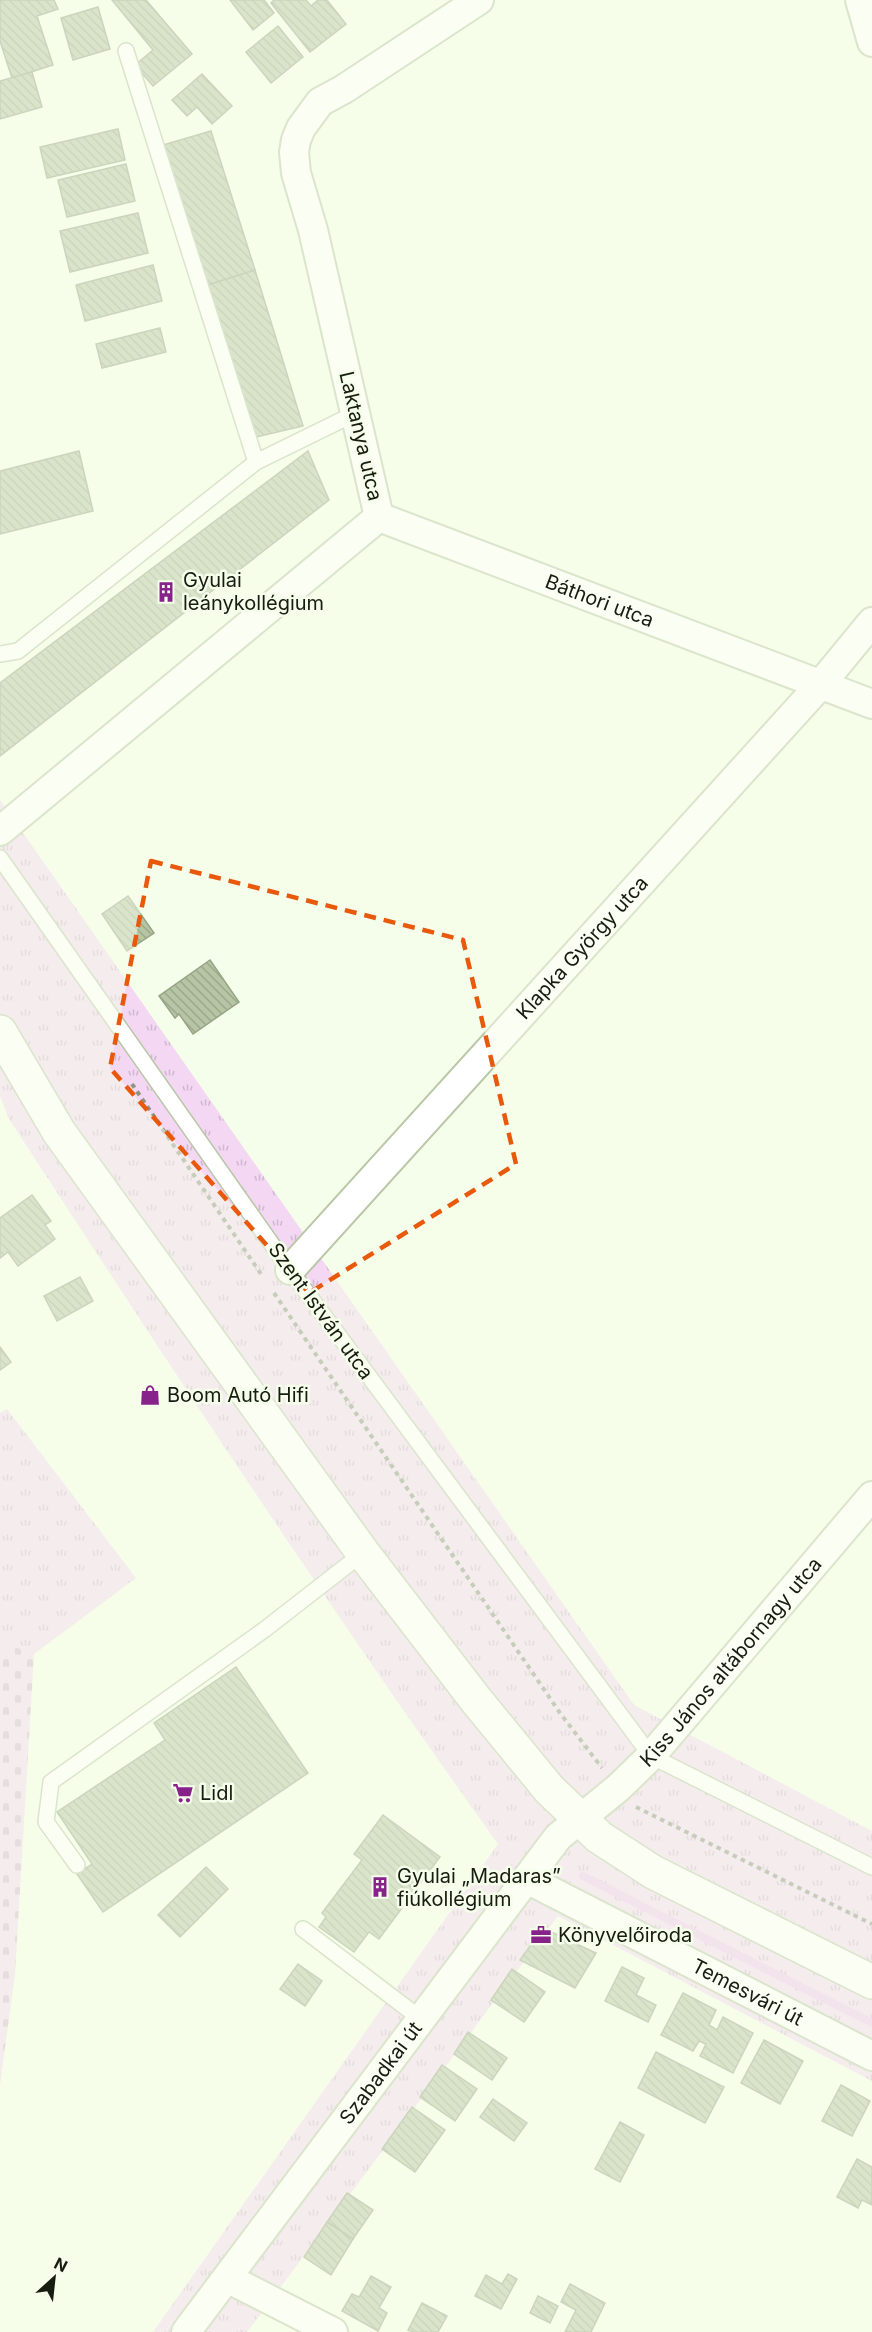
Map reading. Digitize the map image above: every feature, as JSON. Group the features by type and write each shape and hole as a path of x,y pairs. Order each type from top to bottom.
{"street":[{"name":"Laktanya utca","path":"0,831 380,516 314,230 296,172 294,152 296,140 301,128 320,102 344,89 479,0"},
{"path":"860,0 872,42"},
{"name":"Báthori utca","path":"380,516 872,704"},
{"name":"Klapka György utca","path":"290,1270 821,684 872,622"},
{"path":"0,1032 59,1132 363,1553 549,1789 580,1820 623,1854 652,1872 872,1982"},
{"name":"Kiss János altábornagy utca","path":"580,1820 651,1756 872,1496"},
{"name":"Szabadkai út","path":"186,2332 558,1837 580,1820"},
{"name":"Temesvári út","path":"527,1879 872,2056"},
{"path":"227,2278 333,2332"}],"lane":[{"path":"126,51 256,462"},
{"path":"0,654 18,651 256,462 356,413"},
{"name":"Szent István utca","path":"0,858 290,1270 651,1756"},
{"path":"77,1865 46,1822 51,1782 264,1630 363,1553"},
{"path":"651,1756 872,1868"},
{"path":"303,1929 421,2019"}],"highlighted area":[{"path":"151,861 463,940 516,1164 309,1293 110,1068"}],"green space":[{"path":"0,800 634,1705 872,1831 872,2081 558,1916 247,2332 153,2332 498,1844 310,1575 9,1119 0,1096"},
{"path":"7,1409 136,1578 34,1654 0,1642 0,1413"},
{"path":"0,1642 34,1654 15,1974 0,2085"}],"building":[{"path":"0,0 54,0 58,9 37,16 53,65 12,78 0,41"},
{"path":"112,0 146,0 192,54 153,86 135,65 153,50"},
{"path":"230,0 264,0 274,13 253,30"},
{"path":"274,0 306,0 311,6 318,0 327,0 346,24 310,52 271,3"},
{"path":"98,7 110,49 73,60 61,18"},
{"path":"278,26 303,57 271,83 246,52"},
{"path":"32,72 42,107 0,119 0,81"},
{"path":"202,74 232,106 212,124 197,107 187,116 172,100"},
{"path":"118,129 125,160 47,178 40,147"},
{"path":"211,131 255,270 208,285 163,145"},
{"path":"126,164 135,201 67,217 58,180"},
{"path":"138,213 148,253 70,272 60,231"},
{"path":"153,265 162,301 85,321 76,285"},
{"path":"255,270 303,426 252,438 208,285"},
{"path":"160,328 166,352 102,368 96,344"},
{"path":"79,451 93,511 0,534 0,471"},
{"name":"Gyulai leánykollégium","path":"308,451 329,500 0,756 0,683"},
{"path":"128,896 154,933 127,951 102,914"},
{"path":"210,960 239,1002 193,1034 179,1014 175,1018 159,996"},
{"path":"32,1195 51,1221 45,1225 55,1239 18,1266 8,1252 0,1258 0,1218"},
{"path":"80,1277 93,1301 57,1321 44,1296"},
{"path":"0,1347 11,1362 0,1370"},
{"name":"Lidl","path":"236,1667 308,1773 103,1912 77,1874 92,1864 57,1812 165,1740 154,1723"},
{"name":"Gyulai „Madaras” fiúkollégium","path":"383,1815 440,1857 379,1939 369,1932 354,1952 319,1927 326,1917 322,1913 362,1860 354,1854"},
{"path":"206,1867 228,1889 180,1937 158,1915"},
{"path":"543,1928 596,1953 575,1988 520,1960"},
{"path":"298,1964 322,1981 305,2006 280,1989"},
{"path":"622,1967 644,1978 636,1995 656,2005 648,2022 605,2001"},
{"path":"512,1969 545,1992 524,2022 491,2000"},
{"path":"683,1993 716,2010 709,2025 717,2030 723,2017 753,2033 733,2073 700,2056 706,2044 699,2041 693,2051 661,2035"},
{"path":"468,2032 507,2058 492,2080 454,2054"},
{"path":"764,2040 803,2061 780,2104 741,2083"},
{"path":"656,2052 724,2087 705,2123 638,2088"},
{"path":"442,2065 477,2089 455,2121 420,2097"},
{"path":"841,2085 870,2101 852,2136 822,2121"},
{"path":"493,2099 527,2123 514,2141 480,2117"},
{"path":"412,2107 445,2130 415,2172 382,2149"},
{"path":"620,2122 644,2135 620,2182 595,2169"},
{"path":"857,2159 872,2167 872,2205 862,2200 858,2208 837,2197"},
{"path":"347,2193 373,2210 353,2239 327,2222"},
{"path":"327,2222 353,2239 331,2275 304,2257"},
{"path":"508,2274 517,2279 501,2309 475,2296 486,2275 502,2284"},
{"path":"371,2276 391,2287 379,2308 387,2313 378,2331 342,2311 352,2294 359,2297"},
{"path":"570,2284 605,2303 591,2332 565,2332 576,2310 561,2302"},
{"path":"538,2296 558,2306 550,2323 530,2313"},
{"path":"422,2303 447,2316 438,2332 408,2330"}],"waterway":[{"path":"583,1876 872,2023"}],"place":[{"name":"Gyulai leánykollégium","path":"166,592"},
{"name":"Boom Autó Hifi","path":"150,1395"},
{"name":"Lidl","path":"183,1793"},
{"name":"Gyulai „Madaras” fiúkollégium","path":"380,1887"},
{"name":"Könyvelőiroda","path":"541,1935"}]}
